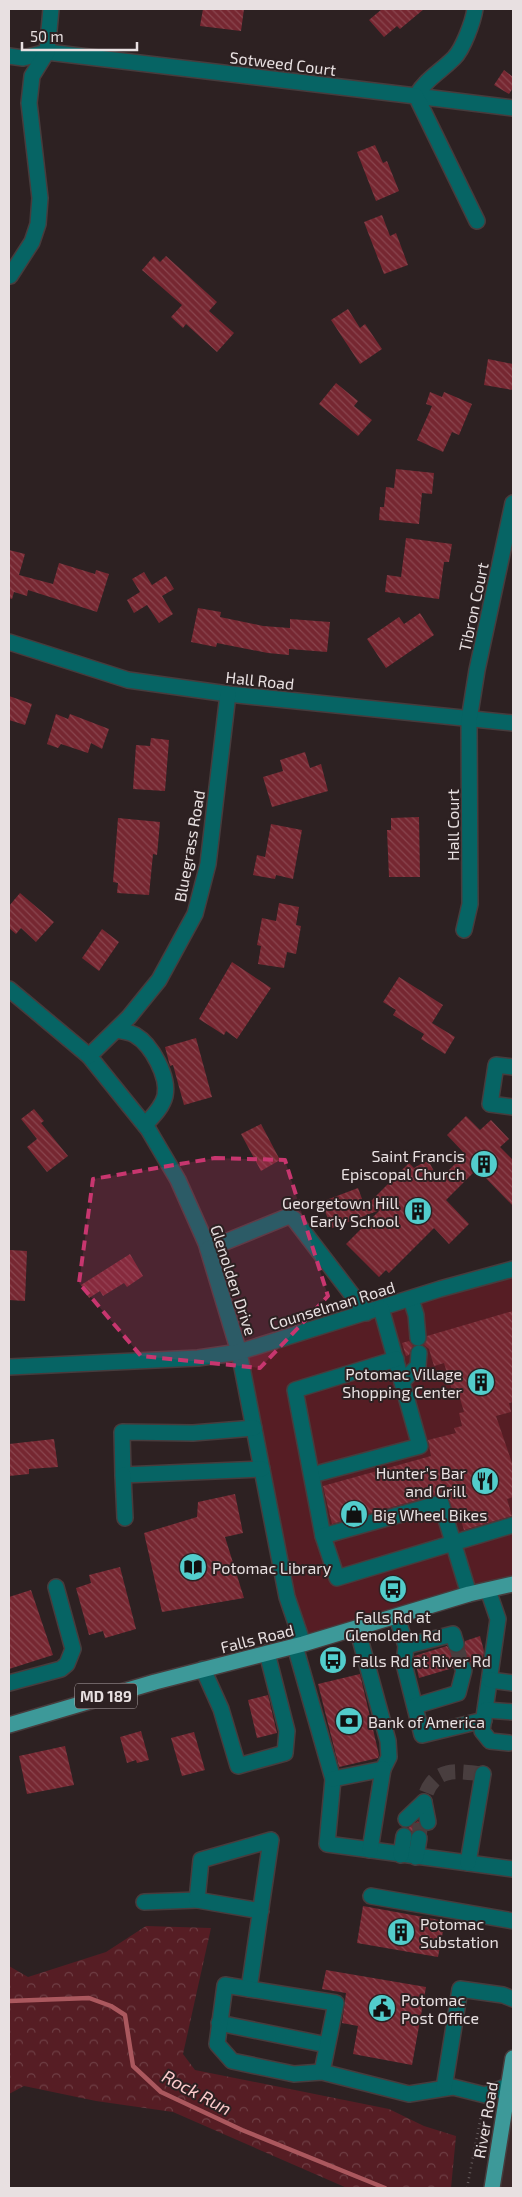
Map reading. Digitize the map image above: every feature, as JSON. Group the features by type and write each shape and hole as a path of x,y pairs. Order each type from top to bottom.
{"main road":[{"name":"Falls Road","path":"9,1724 299,1645 469,1594 513,1584"},
{"name":"River Road","path":"492,2188 512,2087 513,2058"}],"street":[{"path":"10,276 32,242 38,224 40,198 29,103 32,76 47,52 51,9"},
{"path":"476,9 473,21 456,57 425,81 416,96 477,221"},
{"name":"Sotweed Court","path":"9,56 23,58 47,52 513,108"},
{"name":"Tibron Court","path":"470,720 477,670 513,502"},
{"name":"Hall Road","path":"9,642 128,680 228,694 513,723"},
{"name":"Bluegrass Road","path":"89,1056 116,1030 159,980 195,914 208,864 228,694"},
{"name":"Hall Court","path":"464,930 470,904 470,720"},
{"name":"Glenolden Drive","path":"9,989 89,1056 144,1125 178,1180 208,1249 239,1352 287,1597 333,1779"},
{"path":"116,1030 136,1035 151,1051 162,1073 166,1094 163,1101 144,1125"},
{"path":"513,1068 496,1065 490,1104 513,1107"},
{"path":"208,1249 288,1216 294,1219 366,1313"},
{"name":"Counselman Road","path":"9,1366 198,1358 239,1352 411,1298 513,1269"},
{"path":"402,1382 418,1366 416,1315 411,1298"},
{"path":"312,1475 420,1446 381,1308"},
{"path":"396,1359 295,1390 323,1536 337,1578 513,1525"},
{"path":"126,1518 122,1432 193,1433 254,1428"},
{"path":"123,1475 262,1469"},
{"path":"323,1536 441,1503 469,1594"},
{"path":"9,1683 60,1669 71,1657 73,1649 56,1587"},
{"path":"488,1590 498,1619 482,1731 490,1741 508,1743"},
{"path":"397,1617 406,1646 404,1664 422,1735 485,1715 513,1712"},
{"path":"357,1628 388,1741 389,1757 383,1769 370,1850"},
{"path":"406,1646 453,1634 456,1644"},
{"path":"203,1670 221,1709 238,1766 285,1752 287,1731 267,1653"},
{"path":"414,1706 458,1693 464,1670 462,1666"},
{"path":"490,1680 513,1683"},
{"path":"383,1769 333,1779 327,1844 513,1869"},
{"path":"468,1863 482,1774"},
{"path":"409,1820 424,1802 428,1822"},
{"path":"412,1856 415,1837 412,1856"},
{"path":"197,1900 201,1860 271,1840 249,1988"},
{"path":"371,1896 513,1920"},
{"path":"144,1902 197,1900 261,1911"},
{"path":"322,2072 336,2003 225,1984 217,2044 232,2061 294,2074 322,2072 409,2094 453,2087 485,2095 512,2087"},
{"path":"444,2088 460,1988 504,1995 513,1999"},
{"path":"219,2023 327,2045"}],"path":[{"path":"467,2188 482,2111"}],"highlighted area":[{"path":"215,1158 285,1160 328,1296 260,1368 141,1356 79,1283 93,1179"}],"shaded area":[{"path":"513,2043 513,2187 492,2188"}],"green space":[{"path":"513,1269 513,1584 303,1644 239,1352"},
{"path":"146,1926 211,1928 183,2054 195,2070 389,2109 424,2126 456,2136 451,2188 347,2188 173,2112 96,2101 24,2086 9,2094 9,1966 28,1977 106,1952"}],"building":[{"path":"203,9 244,9 241,31 200,26"},
{"path":"382,9 424,9 400,29 397,26 384,37 369,20"},
{"path":"504,70 513,77 513,88 509,94 494,85"},
{"path":"375,145 383,163 387,161 399,191 376,201 357,152"},
{"path":"382,215 390,236 396,233 408,265 384,274 364,222"},
{"path":"154,256 160,262 166,256 217,302 209,311 234,333 217,352 186,324 183,328 171,317 182,305 142,270"},
{"path":"348,309 360,328 365,324 382,349 360,364 331,320"},
{"path":"488,359 513,364 513,390 484,385"},
{"path":"336,383 358,401 354,406 372,420 358,436 319,404"},
{"path":"430,392 442,397 444,392 472,404 459,435 452,432 443,452 417,440 432,406 426,404"},
{"path":"396,469 434,473 432,494 422,493 419,524 379,520 380,507 384,507 386,487 394,488"},
{"path":"406,538 452,544 449,562 444,562 439,599 385,592 387,575 401,577"},
{"path":"9,550 25,554 19,575 53,584 59,563 95,574 96,570 109,574 97,612 28,590 27,596 14,592 12,599 9,598"},
{"path":"144,572 152,585 166,576 174,589 162,596 173,614 159,623 147,605 134,613 127,600 140,592 132,579"},
{"path":"198,608 221,612 220,617 263,626 290,628 290,619 330,622 327,652 289,649 289,655 217,643 216,647 191,642"},
{"path":"420,613 434,635 386,668 367,639 399,617 404,624"},
{"path":"9,696 32,704 25,725 9,720"},
{"path":"56,714 68,719 70,714 109,729 102,749 91,743 88,753 61,744 58,748 47,744"},
{"path":"151,738 169,740 165,791 133,789 136,745 150,746"},
{"path":"305,752 310,768 321,764 328,791 272,807 263,777 283,771 280,760"},
{"path":"419,817 420,877 389,877 387,830 391,830 391,818"},
{"path":"118,818 160,822 157,855 153,854 149,895 117,893 118,883 113,882"},
{"path":"271,824 302,830 293,879 276,875 275,879 253,875 257,855 265,857"},
{"path":"20,893 54,922 36,942 21,928 16,934 9,928 9,906"},
{"path":"279,903 299,907 296,925 301,926 296,954 287,952 284,968 258,964 261,946 257,945 262,918 276,921"},
{"path":"102,929 119,942 99,971 82,958"},
{"path":"232,962 271,988 237,1039 226,1031 224,1035 199,1019"},
{"path":"399,977 443,1005 432,1023 455,1037 445,1054 421,1039 424,1034 393,1015 396,1010 383,1002"},
{"path":"196,1038 212,1097 184,1105 173,1065 170,1066 165,1047"},
{"path":"34,1109 44,1121 41,1123 68,1156 47,1172 27,1147 37,1139 21,1119"},
{"path":"466,1116 480,1130 491,1120 509,1139 500,1147 513,1160 513,1206 477,1169 446,1200 469,1224 449,1244 434,1228 389,1273 386,1270 379,1277 346,1244 380,1210 332,1228 321,1202 358,1188 365,1207 409,1163 414,1168 424,1162 429,1162 439,1180 465,1154 447,1135"},
{"path":"261,1124 280,1160 261,1171 241,1134"},
{"path":"10,1250 27,1251 25,1301 9,1300"},
{"path":"130,1254 143,1276 127,1287 124,1283 103,1296 100,1291 89,1298 81,1285"},
{"path":"513,1311 513,1402 509,1403 511,1412 496,1416 513,1466 513,1497 507,1499 512,1516 464,1530 459,1514 454,1515 447,1495 439,1494 332,1524 323,1486 431,1456 428,1440 456,1433 454,1428 462,1426 459,1413 464,1412 457,1388 452,1390 444,1363 434,1366 429,1349 424,1345 427,1336"},
{"path":"409,1341 413,1346 409,1355 406,1356 402,1343"},
{"path":"54,1439 58,1467 29,1469 29,1474 9,1476 9,1444"},
{"name":"Potomac Library","path":"235,1494 243,1533 225,1537 244,1598 162,1612 144,1533 197,1517 198,1502"},
{"path":"120,1567 136,1629 105,1638 103,1631 89,1635 76,1588 91,1583 89,1575"},
{"path":"31,1590 53,1655 9,1669 9,1597"},
{"path":"480,1636 484,1651 483,1659 471,1663 467,1658 458,1657 454,1661 453,1668 419,1678 414,1656 447,1646 450,1651 458,1653 463,1650 465,1641"},
{"name":"Bank of America","path":"360,1674 379,1755 378,1758 339,1767 318,1684"},
{"path":"268,1695 277,1733 257,1738 248,1700"},
{"path":"141,1731 149,1760 137,1763 136,1760 127,1763 120,1737"},
{"path":"194,1732 205,1770 182,1776 171,1738"},
{"path":"65,1746 74,1785 27,1794 19,1756"},
{"path":"418,1821 424,1830 416,1829 412,1832 408,1828"},
{"name":"Potomac Substation","path":"363,1906 445,1921 438,1957 357,1943"},
{"name":"Potomac Post Office","path":"326,1970 426,1987 412,2065 353,2054 358,2026 342,2023 346,1993 322,1989"}],"waterway":[{"name":"Rock Run","path":"9,2001 89,1998 111,2006 125,2015 133,2066 161,2092 242,2130 385,2188"}],"tunnel":[{"path":"456,1644 462,1666"},
{"path":"419,1838 424,1800 432,1783 438,1777 451,1772 483,1774"}],"place":[{"name":"Saint Francis Episcopal Church","path":"484,1164"},
{"name":"Georgetown Hill Early School","path":"418,1211"},
{"name":"Potomac Village Shopping Center","path":"481,1382"},
{"name":"Hunter's Bar and Grill","path":"485,1481"},
{"name":"Big Wheel Bikes","path":"354,1514"},
{"name":"Potomac Library","path":"193,1567"},
{"name":"Falls Rd at Glenolden Rd","path":"393,1589"},
{"name":"Falls Rd at River Rd","path":"333,1660"},
{"name":"Bank of America","path":"349,1721"},
{"name":"Potomac Substation","path":"401,1932"},
{"name":"Potomac Post Office","path":"382,2008"}]}
